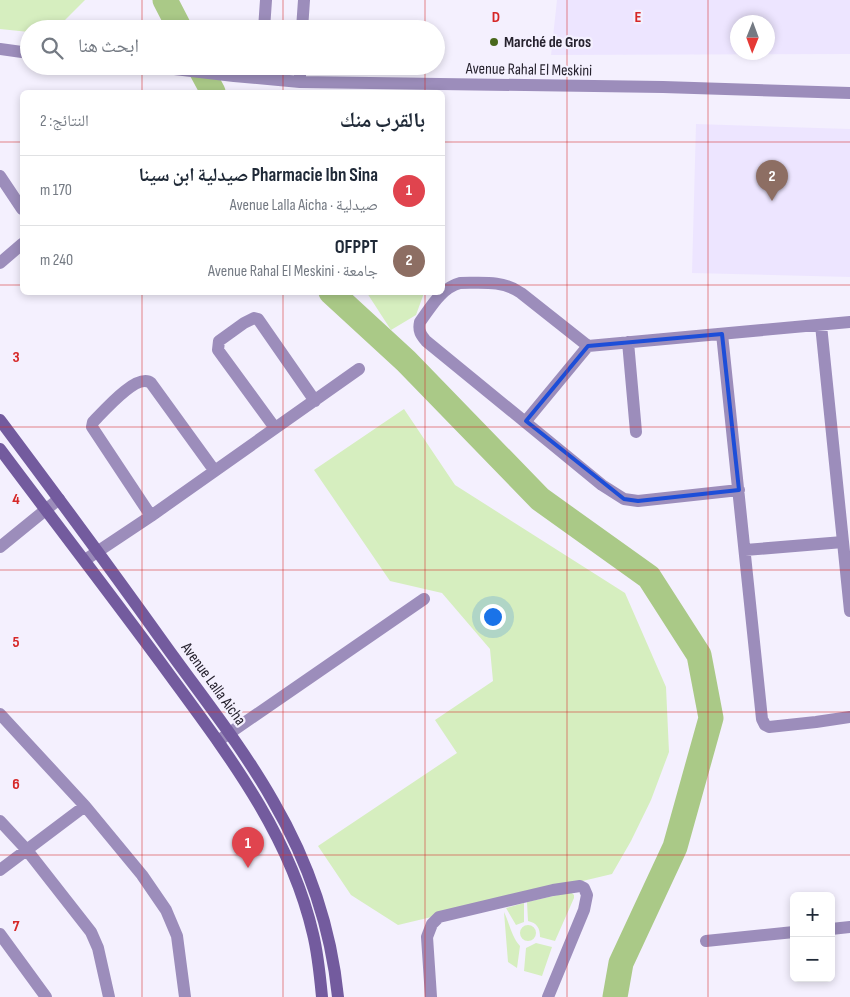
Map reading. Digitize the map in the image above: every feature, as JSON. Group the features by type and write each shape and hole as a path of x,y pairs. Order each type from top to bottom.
{"main road":[{"name":"Avenue Lalla Aicha","path":"0,420 98,551 223,737 244,778 274,828 285,851 309,916 314,935 322,997"},
{"name":"Avenue Lalla Aicha","path":"0,449 273,801 310,878 326,924 338,997"}],"street":[{"path":"265,20 266,0"},
{"path":"303,20 304,0"},
{"path":"0,49 20,51"},
{"name":"Avenue Rahal El Meskini","path":"225,75 241,75"},
{"name":"Avenue Rahal El Meskini","path":"273,75 300,82 663,87 850,93"},
{"path":"300,75 300,82"},
{"path":"0,176 20,206"},
{"path":"0,262 20,246"},
{"path":"445,290 460,283 512,286 588,346 850,322"},
{"path":"440,295 420,322 419,331 421,335 602,485 624,499 632,501 739,490"},
{"path":"275,428 218,348 219,341 244,323 254,318 258,319 315,401"},
{"path":"821,325 843,542 848,562 850,611"},
{"path":"722,334 762,718 766,726 772,727 850,717"},
{"path":"628,342 636,432"},
{"path":"526,421 588,346"},
{"path":"85,560 151,516 359,369"},
{"path":"151,516 92,427 95,420 132,385 143,380 147,380 151,384 214,470"},
{"path":"0,547 59,499"},
{"path":"745,550 843,542"},
{"path":"223,737 424,599"},
{"path":"0,714 85,806 142,876 170,918 177,936 186,997"},
{"path":"0,870 85,806"},
{"path":"0,821 26,849 91,932 98,948 109,997"},
{"path":"431,997 427,937 432,924 439,917 553,890 580,886 584,888 587,895 584,910 548,997"},
{"path":"835,928 850,927"},
{"path":"706,941 790,932"},
{"path":"0,934 46,997"}],"highlighted area":[{"path":"722,334 739,490 638,501 624,499 526,421 588,346"}],"shaded area":[{"path":"557,0 850,0 850,54 775,54 775,15 730,15 730,54 551,55"},
{"path":"696,124 850,129 850,277 692,273"}],"green space":[{"path":"0,0 85,0 65,20 20,20 20,31 0,29"},
{"path":"368,295 423,295 416,315 391,330"},
{"path":"404,409 455,485 625,593 666,687 669,752 651,800 612,874 398,925 351,895 318,846 457,753 435,720 493,681 490,649 442,593 390,581 314,470"},
{"path":"571,892 574,898 555,941 540,937 537,926 528,921 527,902"},
{"path":"524,903 524,922 516,925 506,908"},
{"path":"504,912 520,946 517,968 508,962"},
{"path":"528,925 534,927 536,933 534,939 528,941 522,939 520,933 522,927"},
{"path":"536,943 552,947 542,976 524,971 526,948"}],"waterway":[{"path":"165,0 175,20"},
{"path":"204,75 212,90"},
{"path":"334,295 406,361 540,499 649,577 699,655 711,718 675,847 621,963 615,997"}],"place":[{"name":"Marché de Gros","path":"494,42"},
{"name":"OFPPT","path":"772,201"},
{"name":"Pharmacie Ibn Sina صيدلية ابن سينا","path":"248,868"}]}
